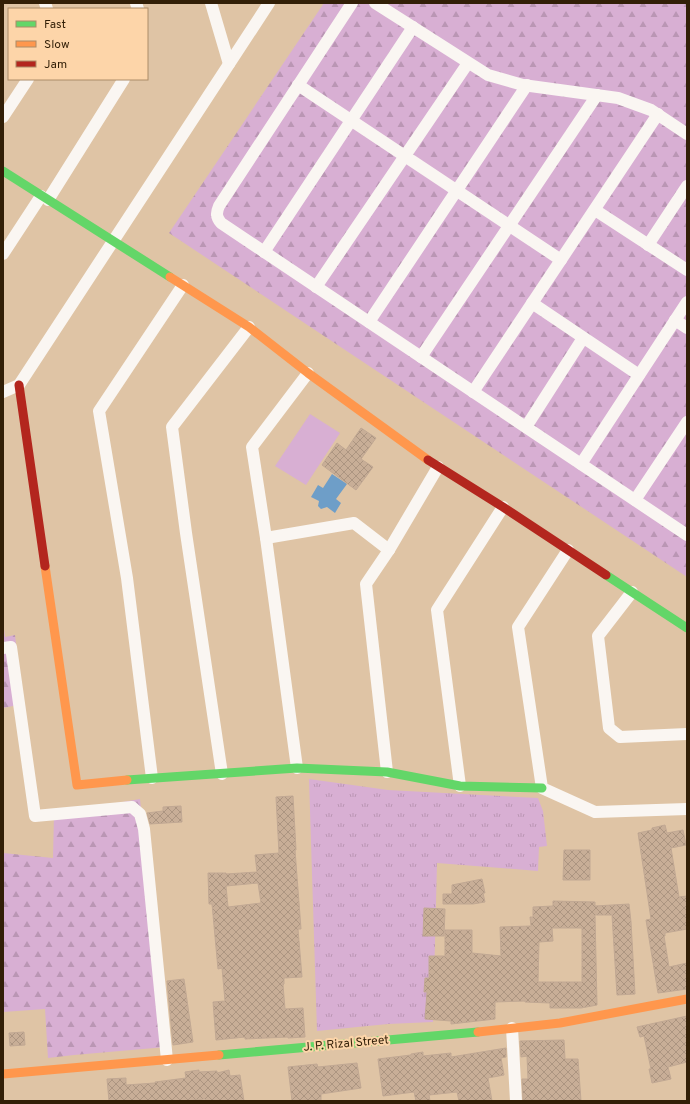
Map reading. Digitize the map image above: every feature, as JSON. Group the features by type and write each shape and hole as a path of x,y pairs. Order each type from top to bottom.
{"street":[{"path":"211,3 229,64"},
{"path":"3,392 19,385 269,3"},
{"path":"352,3 217,211 217,216 221,223 687,535"},
{"path":"375,3 488,75 527,85 618,98 651,110 687,134"},
{"path":"264,252 413,27"},
{"path":"316,287 468,63"},
{"path":"3,117 27,80"},
{"path":"3,254 44,198 123,80"},
{"path":"298,85 561,260"},
{"path":"368,322 527,85"},
{"path":"421,357 597,95"},
{"path":"473,392 658,114"},
{"path":"3,171 249,327 308,373 438,467 503,507 687,628"},
{"path":"648,245 687,186"},
{"path":"595,210 687,270"},
{"path":"152,778 127,578 99,411 183,285"},
{"path":"581,464 687,302"},
{"path":"532,303 639,375"},
{"path":"675,320 687,328"},
{"path":"222,774 186,533 172,427 249,327"},
{"path":"526,427 583,338"},
{"path":"297,768 266,538 252,448 308,373"},
{"path":"19,385 77,785 152,778 297,768 387,772 460,786 542,788 595,812 687,809"},
{"path":"635,500 687,422"},
{"path":"387,772 366,584 389,550 438,467"},
{"path":"460,786 437,610 503,507"},
{"path":"266,538 354,523 389,550"},
{"path":"542,788 518,627 568,550"},
{"path":"632,592 598,636 609,728 620,738 687,734"},
{"path":"3,648 11,647 35,816 132,807 140,814 144,829 167,1060"},
{"name":"J. P. Rizal Street","path":"3,1074 445,1035 560,1023 687,999"},
{"path":"512,1028 516,1101"}],"green space":[{"path":"324,3 687,3 687,577 169,233"},
{"path":"310,414 340,433 306,485 275,466"},
{"path":"3,622 5,637 15,635 23,704 3,708"},
{"path":"309,779 388,790 538,798 543,811 547,846 539,847 538,871 437,863 433,1022 388,1024 317,1031"},
{"path":"140,799 166,1047 48,1058 45,1009 3,1012 3,853 53,858 54,814"}],"water":[{"path":"332,474 347,484 336,499 341,503 335,513 327,507 321,509 318,506 319,501 311,497 318,485 323,488"}],"building":[{"path":"361,428 376,438 361,459 373,467 356,490 322,465 337,443 346,450"},
{"path":"293,796 295,850 301,929 298,929 302,977 284,978 283,985 285,1009 303,1008 305,1037 245,1039 245,1037 216,1040 213,1002 225,1001 222,968 218,969 212,904 209,904 208,873 226,874 257,872 255,855 279,853 276,797","holes":["258,883 261,903 228,907 226,886"]},
{"path":"181,806 182,822 150,824 147,813 163,811 163,807"},
{"path":"665,825 667,833 683,830 686,845 671,848 679,897 687,896 687,929 665,933 664,936 669,967 687,963 687,989 658,993 646,920 651,919 638,833"},
{"path":"564,850 590,850 590,880 563,880"},
{"path":"482,879 485,902 473,904 443,904 443,894 452,894 452,885"},
{"path":"553,901 595,902 595,906 629,904 635,994 617,995 612,915 595,915 597,1005 581,1008 550,1008 550,1003 525,1001 495,1002 495,1019 451,1024 451,1021 425,1019 427,992 424,992 425,978 429,978 429,956 445,956 445,930 472,930 472,953 501,956 500,927 531,926 530,917 533,917 533,907 553,906","holes":["552,928 582,928 582,982 538,982 539,942 553,941"]},
{"path":"424,908 445,909 444,936 423,936"},
{"path":"184,979 193,1042 173,1045 167,981"},
{"path":"687,1016 687,1062 668,1067 671,1079 652,1083 649,1069 651,1069 644,1036 640,1037 637,1027"},
{"path":"24,1032 25,1045 10,1046 9,1033"},
{"path":"564,1040 565,1059 578,1059 581,1101 523,1100 522,1079 528,1079 527,1056 521,1057 520,1041"},
{"path":"506,1048 506,1057 501,1058 504,1075 488,1078 492,1101 459,1101 457,1092 429,1095 430,1101 416,1101 414,1092 383,1096 378,1059 423,1052 423,1056 451,1053 451,1057"},
{"path":"357,1063 361,1088 321,1094 321,1101 292,1101 288,1067 317,1064 318,1067"},
{"path":"199,1070 199,1072 217,1071 217,1073 229,1070 230,1076 240,1075 244,1101 206,1101 205,1099 186,1101 109,1101 107,1079 126,1078 126,1085 155,1083 186,1078 185,1072"}],"traffic: fast":[{"path":"3,171 170,277"},
{"path":"606,575 687,628"},
{"path":"127,780 297,768 387,772 460,786 542,788"},
{"path":"219,1055 478,1032"}],"traffic: slow":[{"path":"170,277 249,327 308,373 428,460"},
{"path":"45,566 77,785 127,780"},
{"path":"478,1032 560,1023 687,999"},
{"path":"3,1074 219,1055"}],"traffic: jam":[{"path":"19,385 45,566"},
{"path":"428,460 503,507 606,575"}]}
